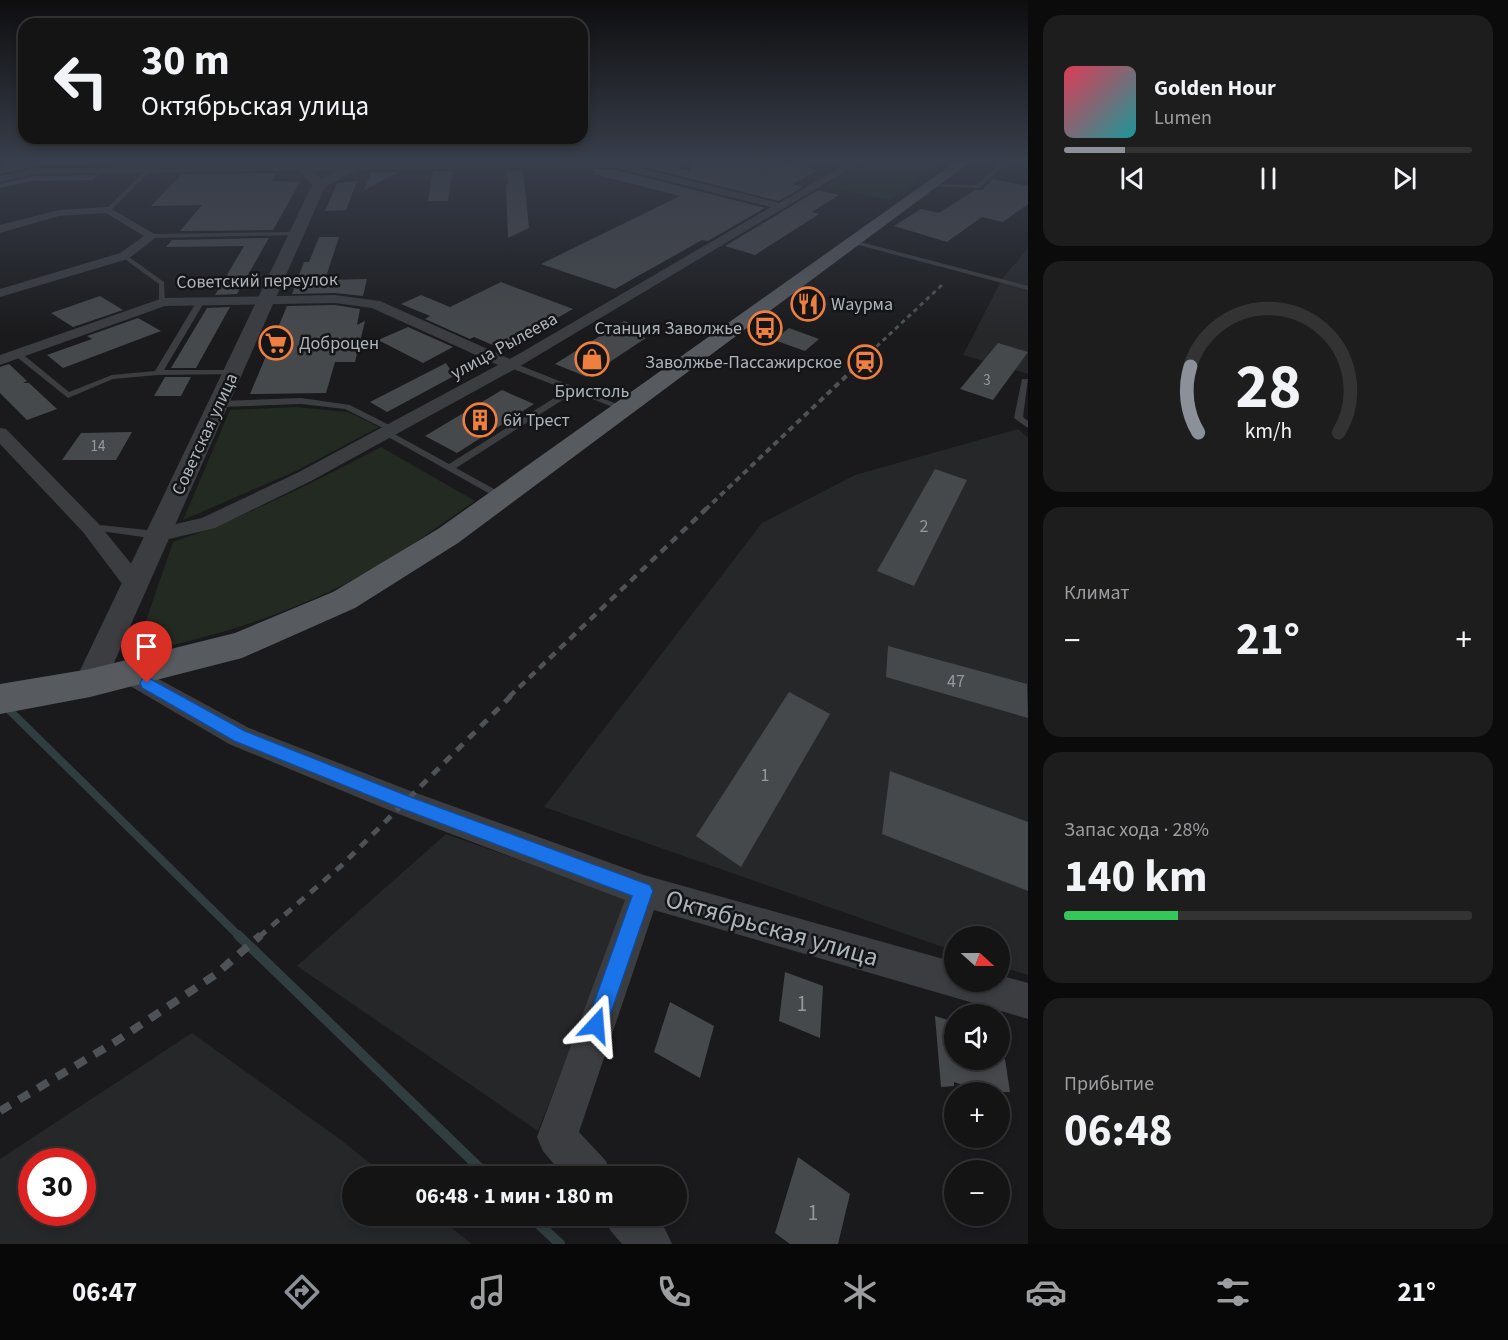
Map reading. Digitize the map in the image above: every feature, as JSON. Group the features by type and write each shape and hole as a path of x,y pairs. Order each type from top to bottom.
{"main road":[{"path":"0,699 90,683 242,645 344,600 448,536 883,220"}],"street":[{"path":"0,229 33,220"},
{"path":"0,293 124,256 152,236 125,220"},
{"name":"Советская улица","path":"90,683 134,583 220,404 302,220"},
{"name":"улица Рылеева","path":"157,536 208,523 304,477 511,365 756,220"},
{"name":"Советский переулок","path":"0,360 163,302 335,299 375,304 511,365"},
{"path":"0,433 90,528 134,583"},
{"name":"Октябрьская улица","path":"129,673 239,736 406,803 644,891 944,977"},
{"path":"582,1166 557,1137 644,891"},
{"name":"Октябрьская улица","path":"997,992 1028,1001"},
{"path":"634,1226 650,1244"}],"lane":[{"path":"152,236 295,234"},
{"path":"853,242 1028,288"},
{"path":"124,256 162,283 163,302"},
{"path":"158,373 201,301"},
{"path":"17,354 68,395 112,377 158,373 234,372"},
{"path":"511,365 623,408"},
{"path":"1025,381 1018,418 1028,425"},
{"path":"450,468 574,389"},
{"path":"220,404 301,401 347,407 501,497"},
{"path":"90,528 157,536"}],"shaded area":[{"path":"1028,248 1028,374 963,355 1002,279"},
{"path":"295,407 348,412 379,427 296,471 183,520 230,410"},
{"path":"1018,429 1028,438 1028,975 1010,969 1010,926 944,926 944,947 544,807 762,523 855,475"},
{"path":"381,447 475,501 378,566 308,601 224,632 135,653 173,542 278,499"},
{"path":"446,834 629,899 538,1131 297,966"},
{"path":"192,1033 374,1166 342,1166 342,1226 449,1226 472,1244 0,1244 0,1159"}],"building":[{"path":"189,220 279,220 273,230 180,231"},
{"path":"507,220 528,220 529,228 508,238"},
{"path":"631,220 744,220 708,241 702,240 615,289 541,264"},
{"path":"768,220 810,220 755,255 725,246"},
{"path":"903,220 978,220 947,242 894,226"},
{"path":"319,237 339,237 325,280 367,279 363,296 335,293 292,294 304,262 309,262"},
{"path":"269,238 237,294 215,295 244,246 166,247 172,240"},
{"path":"501,282 573,309 502,349 474,337 470,339 425,319 430,316 401,304 421,295 450,307"},
{"path":"100,296 123,310 73,327 51,313"},
{"path":"335,305 360,309 357,325 365,321 355,362 335,362 326,393 250,394 287,306"},
{"path":"230,307 196,368 171,368 207,308"},
{"path":"138,318 161,331 63,368 47,355 92,339 87,336"},
{"path":"624,321 647,330 637,335 646,338 587,377 555,364"},
{"path":"408,327 453,347 423,363 378,340"},
{"path":"789,328 819,339 805,351 774,340"},
{"path":"998,343 1028,352 993,400 960,389"},
{"path":"446,363 454,376 387,412 370,402"},
{"path":"9,364 27,381 23,383 29,383 57,409 27,420 0,393 0,367"},
{"path":"165,377 191,377 181,396 154,396"},
{"name":"6й Трест","path":"502,390 534,404 457,453 425,436"},
{"path":"132,432 116,460 62,460 81,433"},
{"path":"935,469 967,480 914,586 877,571"},
{"path":"888,646 1027,684 1028,718 886,677"},
{"path":"789,692 830,714 741,867 696,836"},
{"path":"890,771 1028,822 1028,891 882,834"},
{"path":"785,972 823,986 820,1038 779,1021"},
{"path":"670,1002 714,1026 700,1078 654,1052"},
{"path":"935,1016 944,1019 944,1070 1007,1070 1008,1082 944,1082 944,1087 941,1087"},
{"path":"798,1157 850,1194 838,1244 790,1244 775,1233"}],"waterway":[{"path":"0,701 240,937"},
{"path":"238,935 478,1166"},
{"path":"541,1226 560,1244"}],"railway":[{"path":"858,364 943,284"},
{"path":"705,510 860,363"},
{"path":"509,697 706,509"},
{"path":"259,937 341,866 511,696"},
{"path":"0,1111 115,1042 215,975 261,935"}],"place":[{"name":"Wаурма","path":"808,304"},
{"name":"Станция Заволжье","path":"765,328"},
{"name":"Доброцен","path":"276,343"},
{"name":"Бристоль","path":"592,359"},
{"name":"Заволжье-Пассажирское","path":"865,362"},
{"name":"6й Трест","path":"480,420"}],"route":[{"path":"147,683 239,736 406,803 644,891 596,1025"}]}
